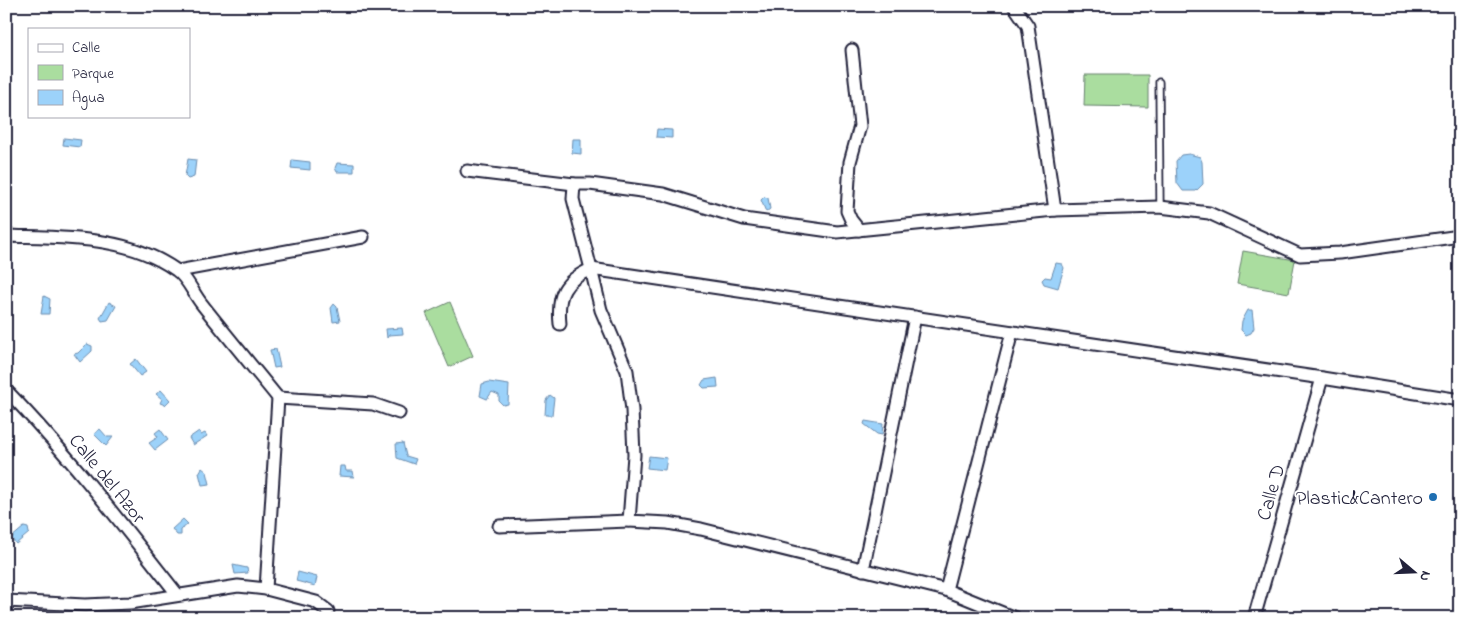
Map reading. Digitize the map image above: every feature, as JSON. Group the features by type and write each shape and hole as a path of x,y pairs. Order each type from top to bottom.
{"street":[{"path":"1014,6 1028,26 1055,210"},
{"path":"852,50 860,126 850,162 847,211 859,230"},
{"path":"467,171 663,194 744,218 777,225 838,232 1055,210 1160,207 1209,213 1300,256 1340,253 1460,236"},
{"path":"574,184 573,199 600,310 627,371 632,410 634,455 629,521"},
{"path":"6,236 86,239 116,244 156,258 178,271 200,302 278,398 266,589"},
{"path":"178,271 363,237"},
{"path":"560,324 561,292 575,276 591,269 1460,400"},
{"path":"863,570 915,317"},
{"path":"946,590 1012,332"},
{"name":"Calle D","path":"1254,618 1322,378"},
{"name":"Calle del Azor","path":"6,390 77,468 177,594"},
{"path":"278,398 373,404 399,413"},
{"path":"499,526 629,521 668,522 946,590 1014,618"},
{"path":"6,601 85,605 130,603 177,594 238,586 266,589 316,602 328,611"}],"lane":[{"path":"1159,82 1160,207"}],"green space":[{"path":"1085,75 1148,75 1148,107 1084,106"},
{"path":"1243,251 1295,260 1289,293 1237,284"},
{"path":"450,302 473,356 449,367 426,313"}],"water":[{"path":"657,129 672,130 672,138 656,137"},
{"path":"64,138 81,140 80,147 63,145"},
{"path":"573,139 581,139 581,154 572,153"},
{"path":"1189,154 1200,157 1202,162 1203,184 1196,191 1183,191 1177,183 1176,161 1181,155"},
{"path":"188,159 196,160 194,177 188,179 185,176"},
{"path":"292,160 310,162 310,170 291,168"},
{"path":"337,163 354,164 354,172 337,172 335,168"},
{"path":"764,197 768,198 770,209 766,212 761,200"},
{"path":"1056,263 1062,264 1064,268 1058,288 1044,284 1042,280 1045,277 1051,278"},
{"path":"44,296 50,299 49,314 41,314"},
{"path":"109,302 116,306 108,320 102,321 100,318"},
{"path":"334,304 337,307 340,321 333,322 331,308"},
{"path":"1248,310 1252,310 1254,328 1251,333 1246,335 1241,330 1242,321"},
{"path":"402,328 403,334 389,335 387,338 386,329"},
{"path":"87,344 92,346 92,351 80,362 74,354 78,353"},
{"path":"276,349 280,367 274,368 270,350"},
{"path":"136,359 146,372 140,376 130,364"},
{"path":"717,378 718,387 704,388 701,385 704,380"},
{"path":"489,382 509,385 508,404 503,405 499,401 499,395 492,392 487,399 480,396 482,384"},
{"path":"161,390 170,400 165,405 160,403 162,399 156,394"},
{"path":"550,395 554,398 552,415 545,415 546,400"},
{"path":"865,421 883,424 882,435 877,434 864,424"},
{"path":"100,429 107,437 113,437 106,446 94,434"},
{"path":"160,429 168,440 155,450 149,443 158,437 155,433"},
{"path":"199,431 201,435 205,433 207,436 193,445 189,438"},
{"path":"403,443 406,456 416,459 414,464 397,458 396,444"},
{"path":"649,456 667,458 665,470 647,468"},
{"path":"340,466 345,466 346,471 353,471 354,477 339,476"},
{"path":"202,468 207,472 210,484 202,485 199,473"},
{"path":"183,519 188,524 181,530 181,535 177,535 172,529"},
{"path":"24,527 28,528 29,533 16,544 11,538"},
{"path":"233,565 247,568 248,573 235,574"},
{"path":"298,572 317,577 315,586 296,581"}],"place":[{"name":"Plastic&Cantero","path":"1433,497"}]}
